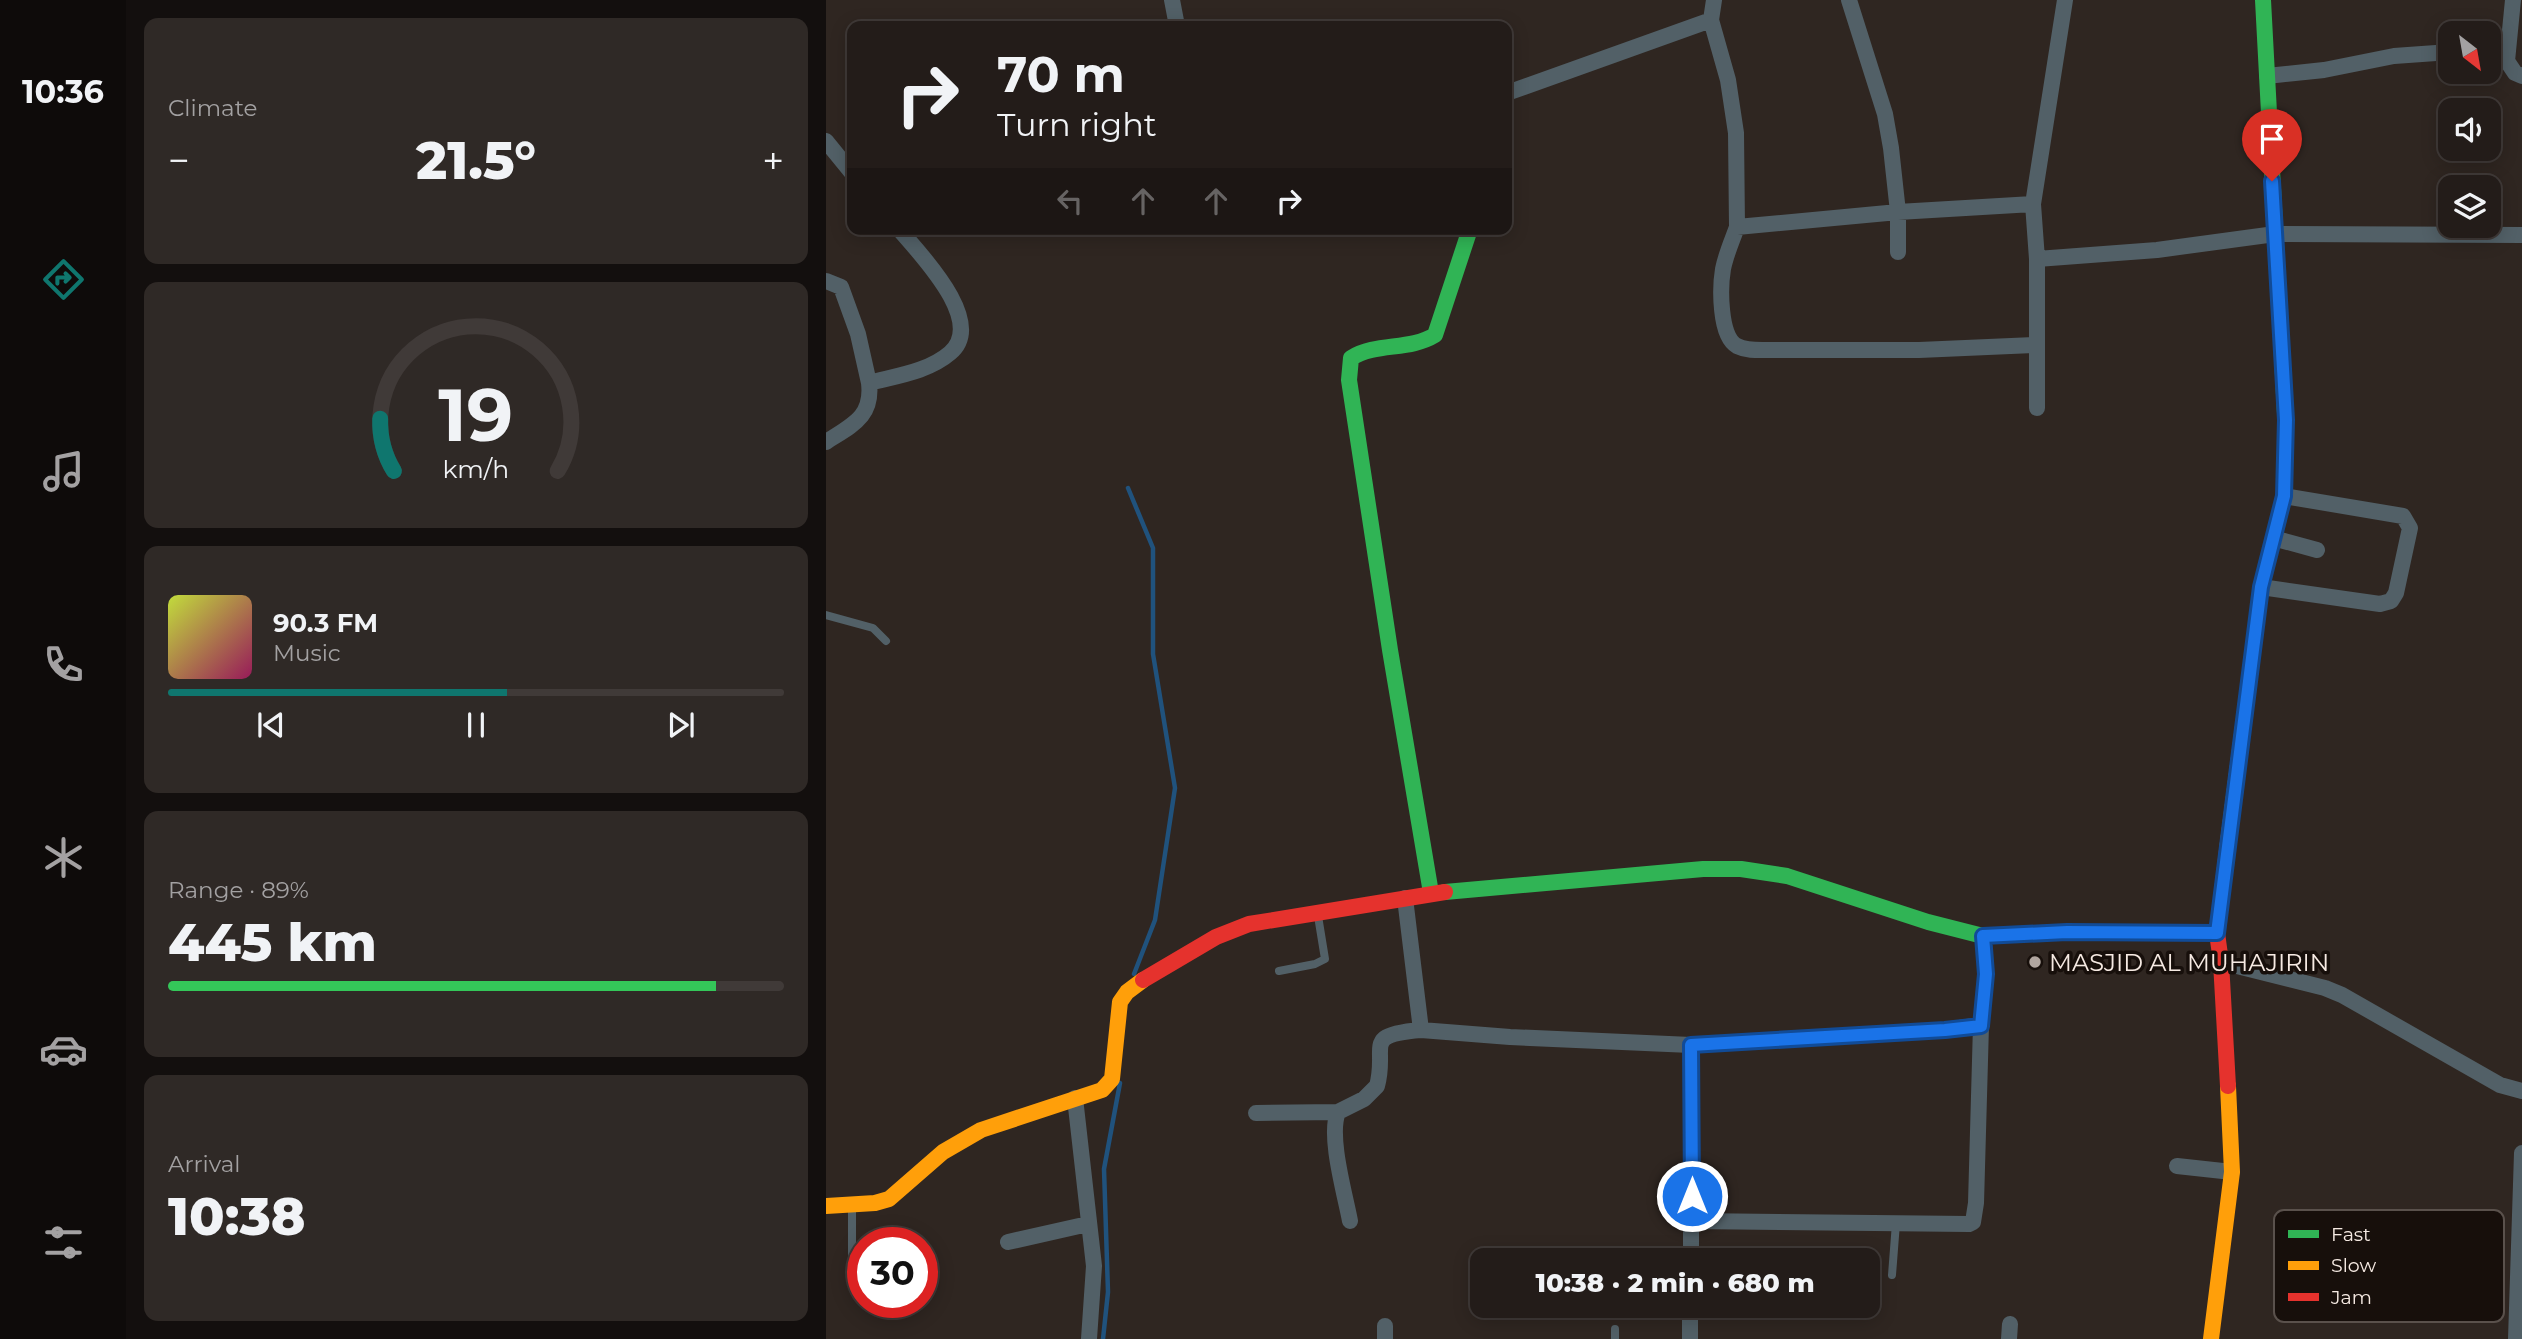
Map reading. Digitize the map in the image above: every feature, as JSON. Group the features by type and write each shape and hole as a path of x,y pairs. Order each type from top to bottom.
{"street":[{"path":"1172,0 1176,21"},
{"path":"1714,0 1711,20 1728,80 1736,133 1737,227 1723,271 1722,291 1725,331 1735,345 1769,351 1919,350 2036,345"},
{"path":"1849,0 1885,114 1898,212 1898,252"},
{"path":"2037,408 2037,259 2033,204 2065,0"},
{"path":"2211,1339 2232,1172 2221,962 2217,933 2261,587 2284,496 2286,420 2263,0"},
{"path":"2507,61 2513,0"},
{"path":"1512,91 1711,20"},
{"path":"2267,76 2324,70 2394,56 2438,53"},
{"path":"2501,59 2507,61 2515,73 2522,76"},
{"path":"826,141 847,167"},
{"path":"1737,227 1898,212 2033,204"},
{"path":"2037,259 2157,250 2275,234 2522,235"},
{"path":"869,383 916,372 951,353 961,337 960,315 939,276 904,235"},
{"path":"1431,892 1388,637 1349,380 1351,358 1359,352 1430,340 1435,335 1468,235"},
{"path":"826,281 841,287 851,309 871,398 867,411 826,442"},
{"path":"2261,587 2380,604 2391,601 2396,593 2410,528 2403,516 2284,496"},
{"path":"2273,538 2318,550"},
{"path":"826,1206 875,1203 889,1199 943,1152 981,1129 1102,1090 1112,1079 1120,1002 1127,992 1141,981 1233,929 1249,924 1431,892 1703,869 1741,869 1787,876 1928,922 1983,936 2067,932 2217,933"},
{"path":"1405,898 1421,1030"},
{"path":"1692,1221 1973,1222 1976,1217 1981,1026 1986,974 1983,936"},
{"path":"2221,962 2325,988 2342,995 2500,1085 2522,1091"},
{"path":"1256,1113 1338,1112 1364,1099 1377,1086 1378,1051 1383,1038 1390,1034 1421,1030 1691,1045 1981,1026"},
{"path":"1691,1045 1691,1248"},
{"path":"1075,1098 1094,1266 1089,1339"},
{"path":"1338,1112 1335,1121 1336,1139 1350,1221"},
{"path":"2516,1339 2522,1153"},
{"path":"2177,1166 2232,1172"},
{"path":"1008,1242 1088,1224"},
{"path":"1690,1318 1690,1339"}],"lane":[{"path":"826,615 873,628 886,641"},
{"path":"1279,971 1315,964 1325,959 1317,913"},
{"path":"852,1205 852,1227"},
{"path":"1892,1275 1896,1223"},
{"path":"1615,1329 1615,1339"}],"waterway":[{"path":"1128,488 1153,548 1153,654 1175,788 1155,920 1134,974"},
{"path":"1103,1339 1108,1292 1104,1169 1120,1083"}],"traffic: fast":[{"path":"2263,0 2286,432"},
{"path":"1431,893 1390,650 1349,380 1351,358 1371,350 1415,343 1435,335 1468,235"},
{"path":"1445,892 1703,869 1741,869 1787,876 1928,922 1983,936 2067,932 2217,933"}],"traffic: slow":[{"path":"2227,850 2261,587 2284,496 2286,432"},
{"path":"826,1206 875,1203 889,1199 943,1152 981,1130 1102,1090 1112,1079 1120,1002 1127,992 1143,980"},
{"path":"2211,1339 2232,1172 2228,1086"}],"traffic: jam":[{"path":"2227,850 2217,933 2228,1086"},
{"path":"1143,980 1216,937 1249,924 1445,892"}],"place":[{"name":"MASJID AL MUHAJIRIN","path":"2035,962"}],"route":[{"path":"1692,1196 1691,1045 1981,1026 1986,974 1983,936 2067,932 2217,933 2261,587 2284,496 2286,420 2272,181"}]}
